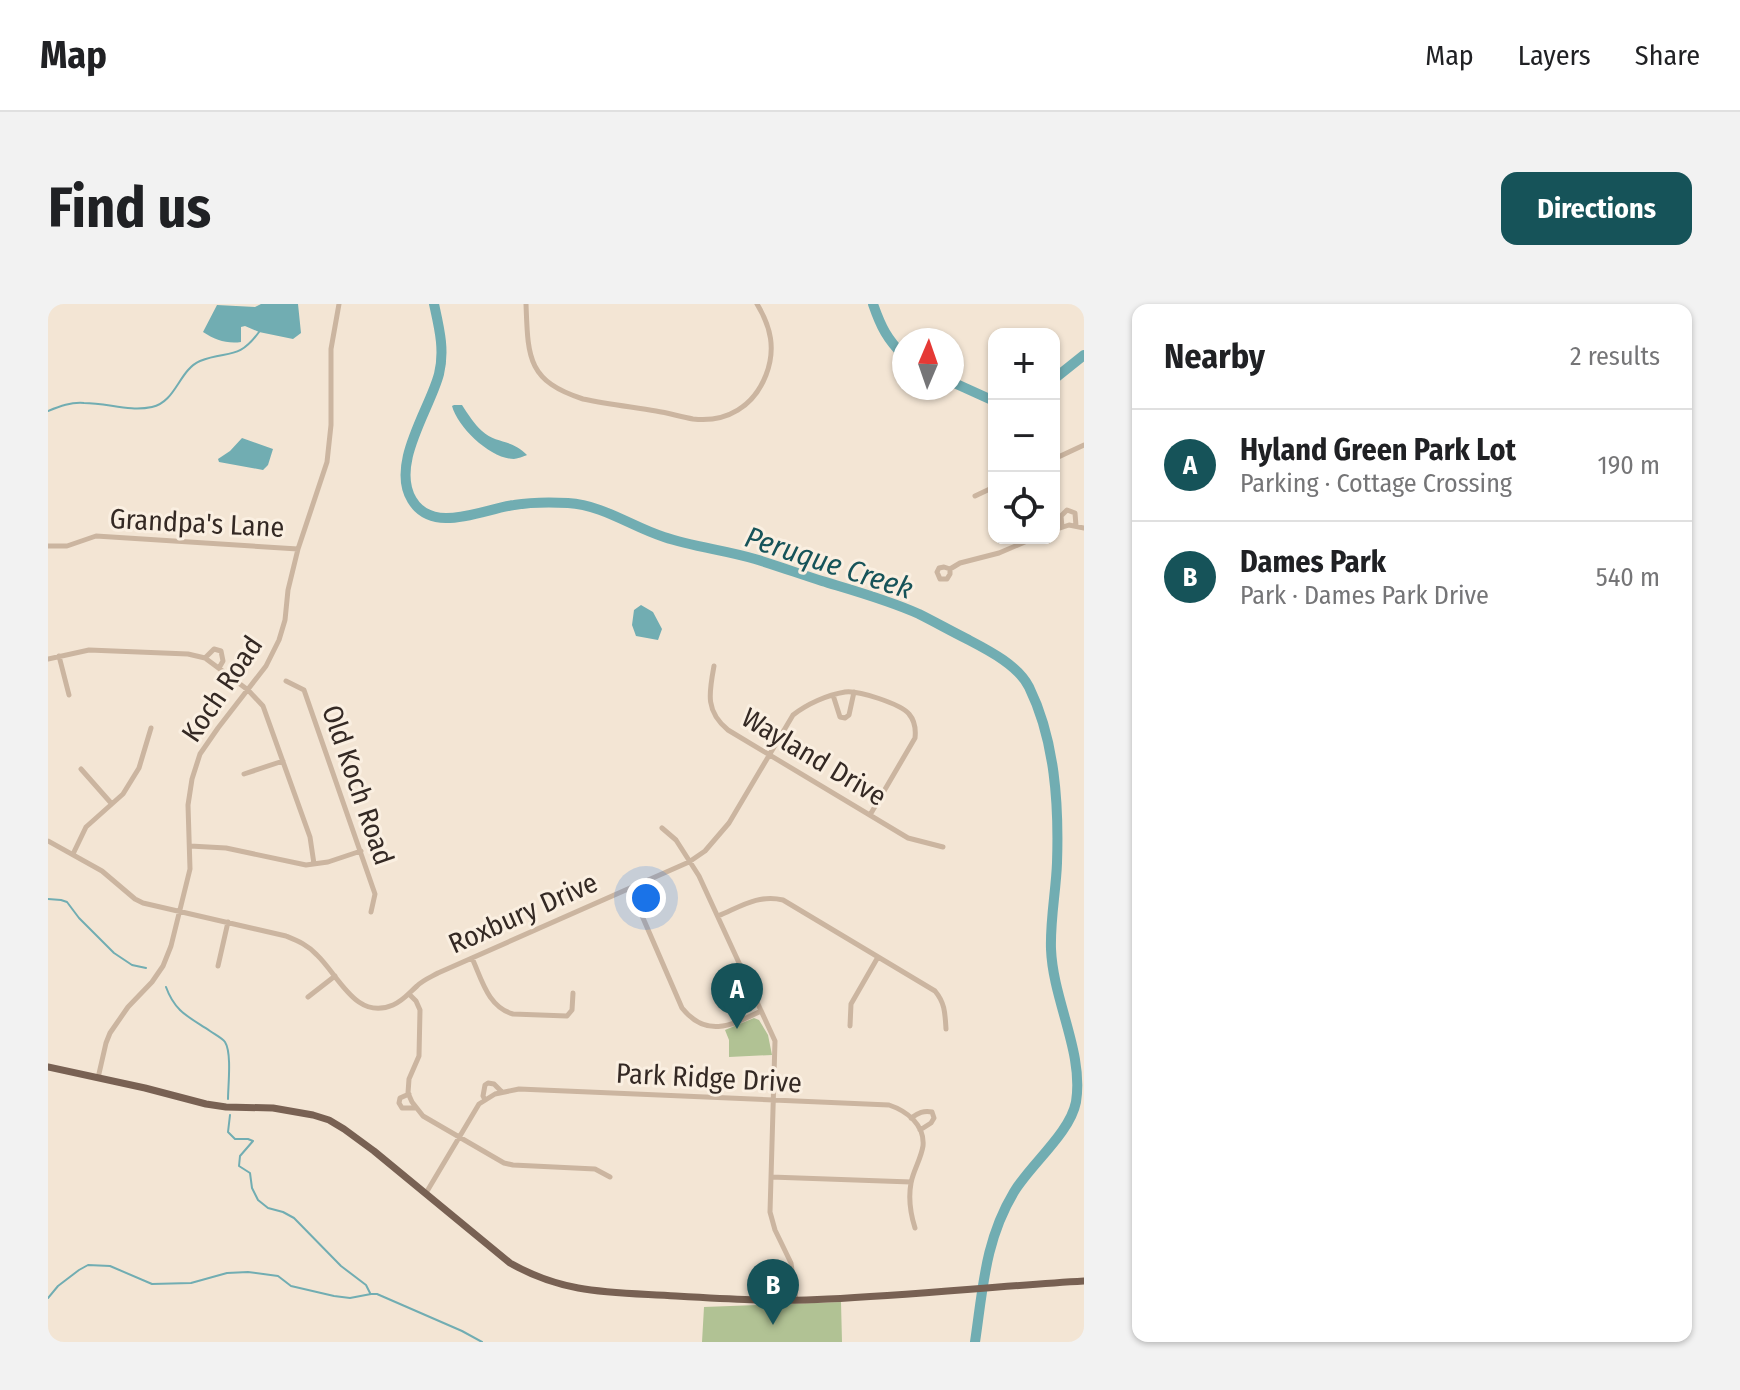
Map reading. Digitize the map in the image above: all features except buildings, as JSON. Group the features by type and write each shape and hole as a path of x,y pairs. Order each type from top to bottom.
{"main road":[{"path":"48,1067 206,1104 273,1108 329,1120 358,1138 510,1263 548,1282 568,1287 735,1299 796,1300 1084,1281"}],"street":[{"name":"Koch Road","path":"98,1078 106,1043 115,1024 152,982 171,946 190,869 188,805 200,754 276,650 285,620 288,590 298,549 327,462 331,425 331,349 339,304"},
{"path":"526,304 528,347 540,374 549,385 583,399 703,419 727,417 742,409 763,382 769,368 772,338 770,327 757,304"},
{"path":"1060,456 1084,445"},
{"path":"975,496 988,490"},
{"path":"1076,526 1075,513 1064,511 1062,527 1084,528"},
{"name":"Grandpa's Lane","path":"48,546 67,546 96,536 298,549"},
{"path":"950,569 1020,544"},
{"path":"205,658 214,649 221,651 223,661 219,668"},
{"path":"48,659 89,650 188,654 205,658 248,690 263,706 310,837 314,864"},
{"path":"59,656 69,695"},
{"name":"Wayland Drive","path":"714,666 710,699 712,710 728,730 908,838 943,847"},
{"name":"Old Koch Road","path":"286,681 304,690 375,894 371,912"},
{"path":"833,695 840,717 845,718 849,715 854,692"},
{"name":"Roxbury Drive","path":"48,841 112,878 135,899 286,936 303,943 316,953 351,996 371,1008 383,1008 393,1005 430,977 689,862 705,851 729,823 793,715 833,695 854,692 903,708 910,715 916,730 915,738 870,815"},
{"path":"73,854 86,827 123,794 139,768 151,728"},
{"path":"244,774 283,761"},
{"path":"81,769 111,803"},
{"path":"662,828 676,840 699,876 775,1041 770,1212 791,1263 796,1300"},
{"path":"190,846 226,848 291,863 314,864 361,851"},
{"path":"630,888 682,1008 692,1020 720,1027 761,1011"},
{"path":"718,916 761,898 783,900 935,991 945,1010 946,1029"},
{"path":"218,966 228,922"},
{"path":"850,1026 851,1004 878,957"},
{"path":"472,958 491,1000 506,1012 567,1016 572,1010 573,993"},
{"path":"308,997 335,976"},
{"path":"409,993 420,1010 419,1056 409,1079 409,1094 423,1116 504,1163 595,1169 610,1177"},
{"name":"Park Ridge Drive","path":"485,1100 483,1090 488,1083 501,1091"},
{"name":"Park Ridge Drive","path":"426,1193 479,1104 501,1091 519,1089 889,1105 911,1118 926,1111 934,1115 931,1123 920,1130 923,1147 911,1182 908,1206 915,1228"},
{"path":"409,1094 400,1098 399,1103 402,1108 416,1108"},
{"path":"911,1118 920,1130"},
{"path":"771,1177 911,1182"}],"green space":[{"path":"754,1018 759,1020 768,1035 772,1055 729,1057 729,1040 725,1030"},
{"path":"841,1302 842,1342 702,1342 704,1307"}],"water":[{"path":"261,304 298,304 301,333 293,339 245,326 241,327 241,342 236,342 221,341 203,332 217,305 255,307"},
{"path":"454,405 462,405 487,435 516,446 527,455 505,458 486,448 461,424 455,415"},
{"path":"242,438 273,449 263,470 219,462 218,459"},
{"path":"641,605 653,612 662,629 658,640 636,636 632,625 634,610"}],"waterway":[{"name":"Peruque Creek","path":"434,304 441,339 441,365 414,437 406,470 406,486 421,510 445,518 534,503 568,503 593,508 664,537 755,559 907,609 993,653 1018,672 1029,687 1045,729 1054,773 1057,841 1051,949 1057,988 1076,1064 1076,1102 1066,1125 1021,1181 1004,1210 991,1246 975,1342"},
{"name":"Peruque Creek","path":"873,304 892,342"},
{"path":"48,411 79,403 152,407 167,399 193,365 238,351 259,332"},
{"name":"Peruque Creek","path":"1060,374 1084,355"},
{"name":"Peruque Creek","path":"964,387 992,400"},
{"path":"48,899 67,902 114,953 132,965 146,968"},
{"path":"166,987 184,1013 225,1042 229,1061 228,1099"},
{"path":"230,1115 228,1132 235,1139 253,1141 240,1156 239,1166 250,1173 258,1200 268,1208 294,1218 341,1266 366,1285 370,1293"},
{"path":"48,1298 58,1286 88,1265 110,1266 152,1284 191,1283 227,1273 248,1272 278,1276 291,1286 334,1296 350,1298 377,1294 482,1342"}],"place":[{"name":"Hyland Green Park Lot","path":"737,1029"},
{"name":"Dames Park","path":"773,1325"}]}
